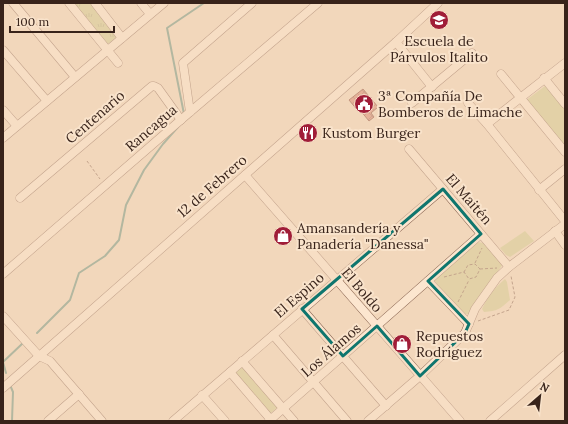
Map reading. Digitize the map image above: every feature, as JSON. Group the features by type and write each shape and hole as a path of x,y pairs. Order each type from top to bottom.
{"street":[{"path":"13,3 75,77"},
{"path":"69,3 118,63"},
{"path":"96,3 122,38"},
{"path":"141,3 150,14"},
{"path":"3,138 164,3"},
{"path":"185,116 183,63 252,3"},
{"name":"Rancagua","path":"3,274 318,3"},
{"name":"12 de Febrero","path":"3,388 396,42 438,3"},
{"path":"396,42 432,87"},
{"path":"3,50 47,101"},
{"path":"412,103 472,53"},
{"path":"487,124 565,62"},
{"path":"501,74 565,152"},
{"path":"544,78 565,104"},
{"name":"Centenario","path":"20,198 152,86 158,88 185,116"},
{"path":"368,421 420,376 465,333 475,309 497,278 565,222 487,124 468,103"},
{"path":"3,110 17,126"},
{"name":"El Maitén","path":"409,149 509,267"},
{"path":"539,190 565,168"},
{"name":"El Boldo","path":"244,175 460,421"},
{"name":"El Espino","path":"173,421 443,189"},
{"path":"555,231 565,245"},
{"name":"Los Álamos","path":"271,420 428,281 483,237"},
{"path":"428,281 469,324"},
{"path":"302,310 386,406"},
{"path":"3,316 39,356 50,361 102,421"},
{"path":"273,335 347,421"},
{"path":"490,421 564,357"},
{"path":"242,361 294,421"},
{"path":"230,372 271,420"},
{"path":"48,421 79,394"},
{"path":"202,395 225,421"}],"path":[{"path":"87,161 105,186"},
{"path":"475,264 483,237"},
{"path":"469,324 509,310 515,297 509,267 480,269 475,264"},
{"path":"442,277 464,272 468,265 475,264"},
{"path":"454,309 469,279 476,277 480,269"},
{"path":"464,272 469,279"}],"highlighted area":[{"path":"443,189 481,234 428,281 469,324 465,333 420,376 377,326 343,356 302,309"}],"green space":[{"path":"74,3 94,3 117,37 108,44"},
{"path":"545,86 548,87 565,107 565,149 525,101"},
{"path":"525,231 534,241 510,257 506,255 500,248"},
{"path":"477,242 484,243 503,264 469,314 463,314 434,280"},
{"path":"505,279 507,282 510,300 498,309 484,312 482,309 489,297"},
{"path":"244,365 279,406 270,414 235,373"}],"building":[{"name":"3ª Compañía De Bomberos de Limache","path":"363,89 378,107 371,113 374,117 369,121 349,100"}],"waterway":[{"path":"184,114 167,28 204,3"},
{"path":"37,333 70,300 79,273 105,256 119,240 126,205 144,170 163,144 178,127"},
{"path":"6,373 3,362 23,343"},
{"path":"10,385 13,392 12,421"}],"place":[{"name":"Escuela de Párvulos Italito","path":"439,20"},
{"name":"3ª Compañía De Bomberos de Limache","path":"364,104"},
{"name":"Kustom Burger","path":"308,133"},
{"name":"Amansandería y Panadería \"Danessa\"","path":"283,236"},
{"name":"Repuestos Rodríguez","path":"402,344"}]}
